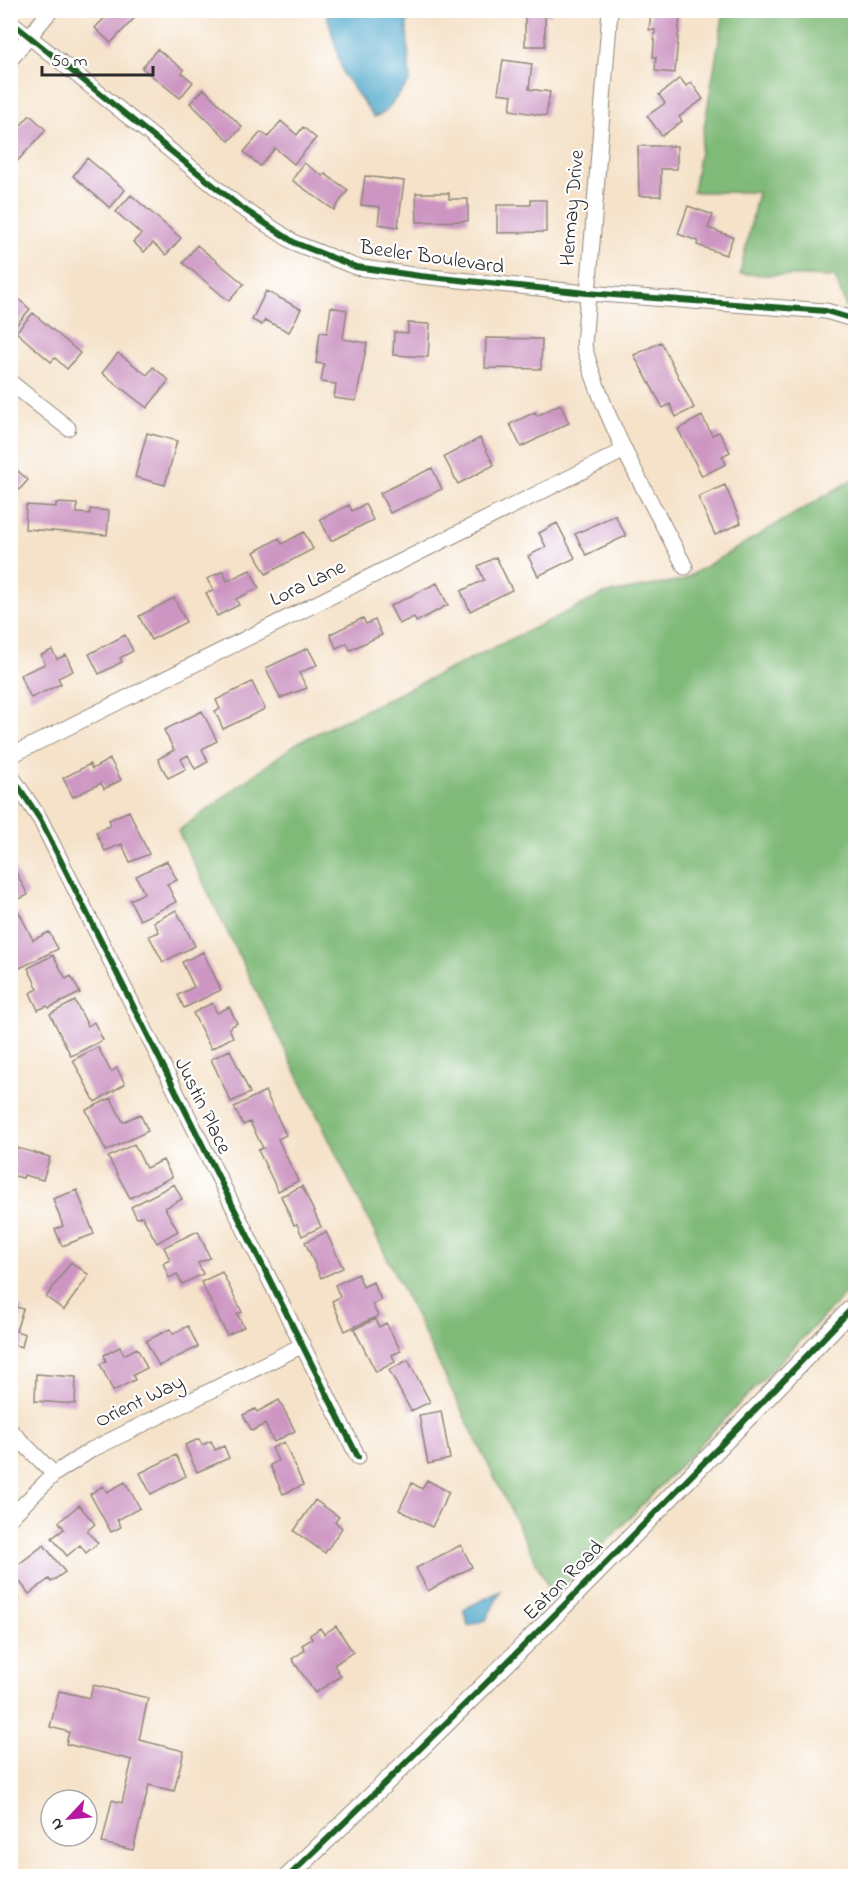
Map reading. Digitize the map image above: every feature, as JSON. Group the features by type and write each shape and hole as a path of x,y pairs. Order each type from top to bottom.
{"street":[{"path":"10,60 51,10"},
{"name":"Hermay Drive","path":"610,10 584,346 594,384 685,567"},
{"name":"Beeler Boulevard","path":"10,21 239,206 295,243 356,267 587,293 826,311 855,320"},
{"path":"10,382 68,428"},
{"name":"Lora Lane","path":"10,756 625,450"},
{"name":"Justin Place","path":"10,774 40,819 358,1457"},
{"name":"Eaton Road","path":"289,1876 577,1592 855,1304"},
{"name":"Orient Way","path":"10,1518 54,1474 91,1450 303,1345"},
{"path":"10,1430 54,1474"}],"green space":[{"path":"724,11 855,11 855,331 835,277 740,274 758,192 693,192"},
{"path":"855,478 855,1284 553,1597 178,831 297,743 604,594 683,580"}],"water":[{"path":"326,11 406,11 410,81 384,113 374,117 343,74"},
{"path":"501,1591 486,1620 468,1626 464,1609"}],"building":[{"path":"112,10 142,10 111,43 95,28"},
{"path":"525,10 551,10 551,15 545,15 545,46 525,46"},
{"path":"651,12 680,15 675,73 655,71 656,57 653,57 655,30 649,30"},
{"path":"157,49 184,70 182,73 193,82 180,98 142,68"},
{"path":"503,60 532,64 529,89 550,92 546,116 510,110 512,95 498,93"},
{"path":"680,78 686,86 691,82 703,99 679,117 682,121 662,136 647,116 665,103 659,95"},
{"path":"204,89 242,127 229,141 190,103"},
{"path":"30,115 46,130 10,169 10,137"},
{"path":"281,121 297,135 303,127 316,138 294,164 275,148 260,166 244,152 261,132 268,137"},
{"path":"638,146 677,146 677,169 661,169 661,196 639,196"},
{"path":"87,158 125,190 110,208 73,176"},
{"path":"304,163 348,190 334,210 292,180"},
{"path":"365,176 404,181 398,227 378,224 380,207 361,205"},
{"path":"416,193 449,193 449,199 468,199 468,221 417,222"},
{"path":"131,195 181,238 166,255 153,243 144,252 133,242 141,234 116,212"},
{"path":"531,200 546,200 546,232 497,233 497,205 531,205"},
{"path":"688,206 713,215 708,228 733,237 726,255 697,245 698,241 678,234"},
{"path":"197,245 244,284 229,301 183,263"},
{"path":"266,291 301,309 289,332 265,320 262,325 252,320"},
{"path":"10,292 30,309 12,330 10,329"},
{"path":"331,307 347,310 343,339 367,343 356,401 334,398 336,384 321,382 324,364 316,363 320,332 327,333"},
{"path":"33,313 80,353 67,369 55,358 51,362 16,332"},
{"path":"408,323 430,324 428,357 393,355 394,332 408,333"},
{"path":"486,338 542,339 541,369 485,368"},
{"path":"661,342 694,408 676,417 670,404 663,408 634,355"},
{"path":"118,353 147,375 153,367 169,380 147,408 102,373"},
{"path":"560,404 569,423 521,447 510,424 535,412 537,416"},
{"path":"702,416 712,435 719,432 730,452 722,456 726,464 702,476 678,429"},
{"path":"147,433 177,441 165,485 135,477"},
{"path":"480,438 494,465 458,484 444,457"},
{"path":"10,464 28,480 10,500"},
{"path":"432,468 442,489 390,513 380,493"},
{"path":"725,485 741,523 715,535 698,497"},
{"path":"56,503 77,504 77,513 90,514 90,509 109,511 107,535 25,529 26,505 56,507"},
{"path":"365,504 373,520 331,541 320,519 349,505 352,511"},
{"path":"615,515 626,536 586,555 575,534"},
{"path":"557,523 575,558 538,576 528,556 546,547 539,533"},
{"path":"304,532 313,549 266,574 254,552 279,538 282,544"},
{"path":"496,557 512,590 470,611 461,591 484,580 478,566"},
{"path":"250,570 259,588 236,599 239,605 217,616 206,593 213,590 207,579 223,571 227,581"},
{"path":"437,583 448,605 416,622 414,617 399,624 390,606"},
{"path":"174,598 186,622 151,640 139,616"},
{"path":"363,618 366,624 375,620 382,635 350,650 347,643 336,648 330,634"},
{"path":"125,635 133,651 120,658 122,662 99,674 89,654"},
{"path":"308,648 317,665 299,673 307,688 280,698 266,668"},
{"path":"52,650 57,659 66,655 73,671 58,678 61,684 31,698 20,675 45,664 41,655"},
{"path":"252,682 265,709 223,729 215,711 220,709 216,700"},
{"path":"202,711 217,741 202,749 208,762 195,769 188,755 181,759 186,769 168,778 158,759 174,750 164,730"},
{"path":"110,759 121,780 104,789 101,783 73,797 63,778 90,764 92,769"},
{"path":"129,811 149,854 130,862 122,844 105,851 96,832 111,825 109,820"},
{"path":"10,861 28,895 10,903"},
{"path":"167,861 177,880 167,884 176,902 140,920 130,900 144,893 136,876"},
{"path":"176,910 195,946 163,962 149,936 159,932 154,922"},
{"path":"19,912 33,940 49,932 58,949 16,970 10,959 10,917"},
{"path":"203,952 221,990 184,1008 178,995 194,987 182,962"},
{"path":"53,955 66,979 71,976 80,993 49,1008 47,1006 38,1010 30,993 38,989 28,968"},
{"path":"75,1001 88,1026 94,1022 103,1040 71,1056 50,1014"},
{"path":"212,1003 217,1013 229,1007 237,1023 229,1028 233,1037 211,1049 193,1013"},
{"path":"98,1047 111,1072 117,1068 125,1084 95,1102 73,1060"},
{"path":"230,1050 250,1093 231,1102 211,1059"},
{"path":"265,1091 286,1135 278,1139 298,1181 278,1191 258,1150 263,1148 250,1122 243,1125 234,1107"},
{"path":"111,1098 123,1122 140,1114 148,1131 106,1151 86,1110"},
{"path":"134,1144 146,1168 163,1160 172,1177 130,1198 108,1157"},
{"path":"10,1146 50,1157 43,1180 24,1175 23,1178 10,1175"},
{"path":"174,1184 182,1199 165,1208 178,1231 157,1243 142,1216 137,1218 131,1207"},
{"path":"302,1186 321,1227 302,1236 297,1224 294,1225 281,1196"},
{"path":"77,1190 94,1234 62,1246 55,1229 63,1226 53,1199"},
{"path":"198,1231 210,1258 198,1263 203,1274 182,1284 177,1274 169,1278 163,1263 170,1260 164,1247"},
{"path":"326,1232 343,1268 321,1278 305,1242"},
{"path":"71,1262 89,1275 64,1310 46,1297"},
{"path":"222,1272 242,1312 237,1314 244,1327 227,1335 201,1282"},
{"path":"358,1274 363,1287 373,1282 381,1300 372,1304 378,1316 345,1331 332,1301 340,1297 335,1285"},
{"path":"10,1305 23,1309 16,1331 25,1334 22,1347 14,1345 11,1355"},
{"path":"375,1319 379,1327 386,1323 401,1351 392,1355 395,1362 376,1372 354,1329"},
{"path":"188,1326 198,1347 159,1366 146,1341 170,1329 173,1334"},
{"path":"120,1347 124,1355 137,1348 147,1368 133,1375 135,1380 113,1391 100,1364 106,1361 104,1355"},
{"path":"408,1360 430,1402 411,1411 389,1370"},
{"path":"36,1374 76,1377 75,1404 35,1401"},
{"path":"279,1400 295,1431 274,1442 265,1424 252,1431 243,1415 255,1409 257,1412"},
{"path":"441,1411 450,1459 428,1464 419,1415"},
{"path":"199,1439 202,1445 211,1441 215,1450 224,1446 229,1458 197,1472 185,1445"},
{"path":"284,1442 303,1485 283,1494 270,1465 278,1461 272,1448"},
{"path":"176,1455 186,1476 151,1494 140,1473"},
{"path":"427,1480 449,1492 432,1527 399,1510 412,1483 422,1489"},
{"path":"125,1482 140,1508 117,1520 121,1527 111,1532 90,1494 103,1486 107,1492"},
{"path":"315,1500 339,1517 335,1522 342,1528 325,1553 294,1531"},
{"path":"79,1505 95,1524 87,1531 98,1543 86,1553 80,1545 67,1556 52,1538 64,1529 59,1522"},
{"path":"44,1545 65,1572 51,1582 49,1579 29,1594 11,1570"},
{"path":"461,1545 472,1567 428,1591 416,1568"},
{"path":"10,1590 19,1600 10,1607"},
{"path":"336,1626 353,1652 334,1665 341,1676 315,1693 292,1659 305,1650 302,1645 312,1639 310,1635 320,1628 324,1634"},
{"path":"93,1685 148,1698 139,1740 184,1751 174,1791 149,1785 133,1850 102,1843 112,1800 122,1803 132,1760 66,1744 69,1732 50,1727 59,1691 90,1698"}],"cycle path":[{"path":"10,21 239,206 295,243 356,267 587,293 826,311 856,320"},
{"path":"10,774 40,819 358,1457"},
{"path":"289,1876 576,1593 856,1304"}]}
